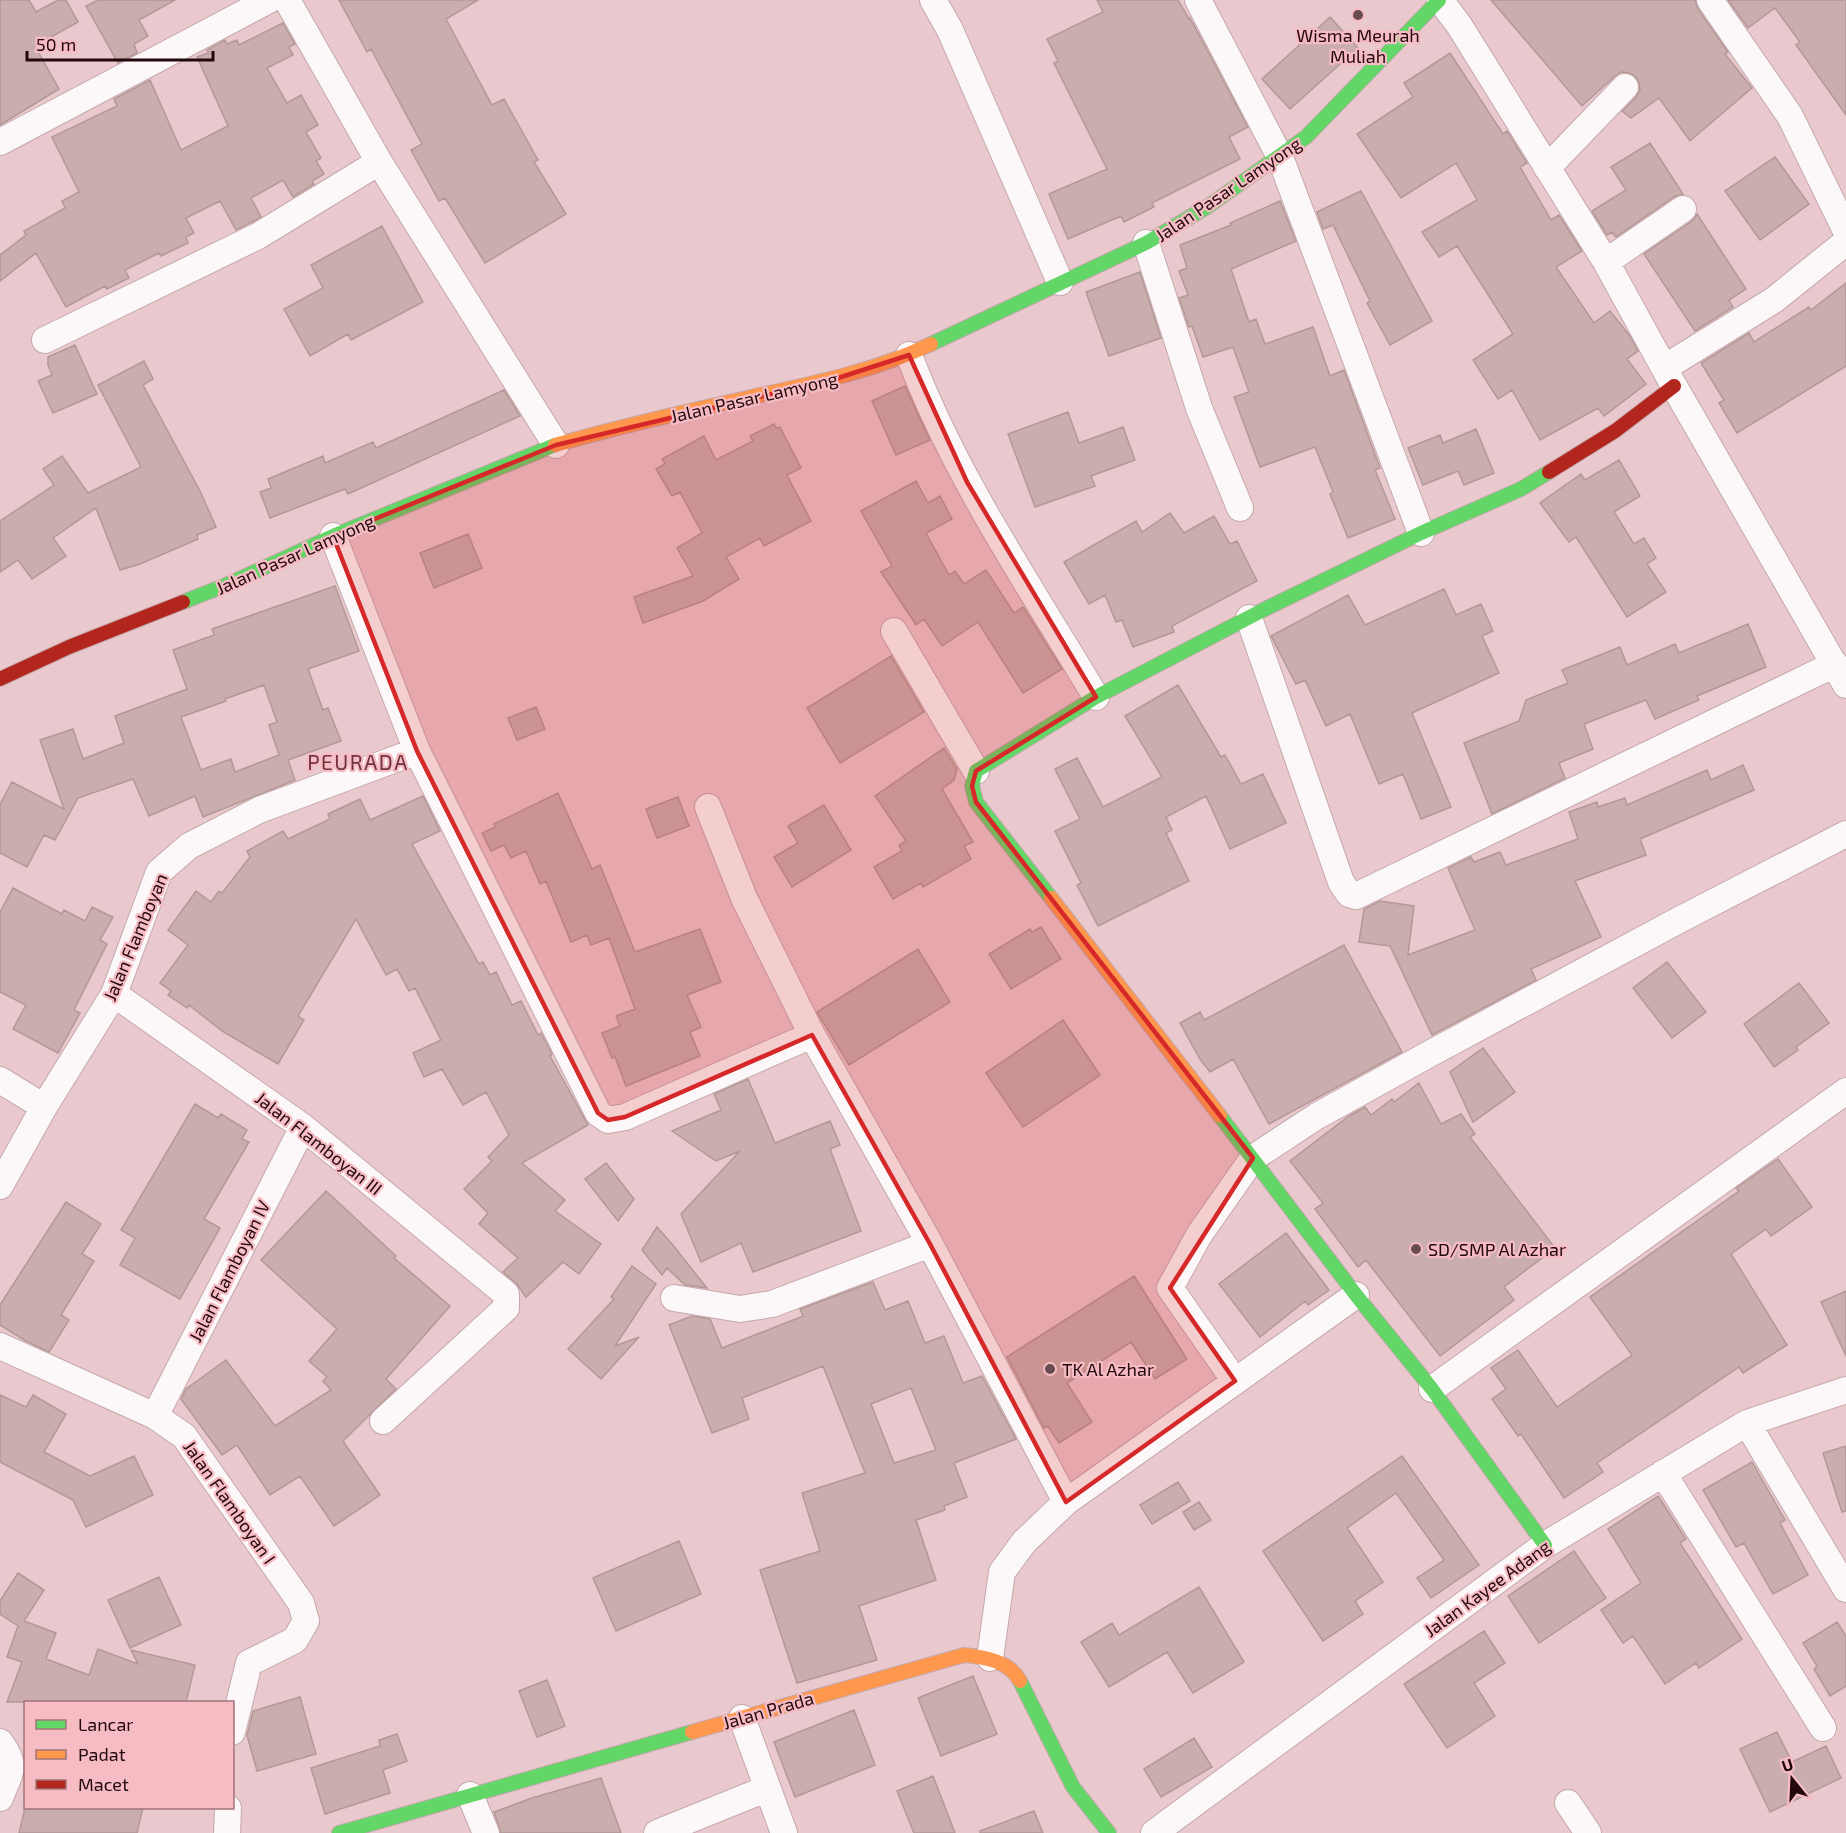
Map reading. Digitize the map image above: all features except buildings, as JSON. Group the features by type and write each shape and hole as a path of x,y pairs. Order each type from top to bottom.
{"street":[{"path":"0,142 268,0"},
{"path":"287,0 379,162 556,445"},
{"path":"933,0 950,30 1060,282"},
{"path":"1198,0 1280,157 1420,533"},
{"path":"1249,618 1341,882 1349,894 1356,896 1841,674 1669,377 1606,262 1459,25 1440,0"},
{"name":"Jalan Pasar Lamyong","path":"0,679 69,647 226,585 333,536 556,445 745,398 835,379 909,356 1060,282 1146,243 1206,207 1306,137 1440,0"},
{"path":"1710,0 1790,116 1846,231"},
{"path":"1547,168 1625,87"},
{"path":"45,340 258,236 379,162"},
{"path":"1606,262 1683,209"},
{"path":"1545,1545 1432,1389 976,802 972,786 976,771 1096,698 1249,618 1420,533 1521,489 1615,431 1669,377 1774,300 1846,242"},
{"path":"1146,243 1199,408 1240,508"},
{"path":"909,356 920,385 968,482 1096,698"},
{"path":"333,536 417,751 598,1113 608,1120 626,1117 812,1035"},
{"path":"894,631 976,771"},
{"name":"Jalan Flamboyan","path":"0,1186 44,1107 114,994 159,872 189,846 259,810 417,751"},
{"path":"708,807 744,898 812,1035 930,1244 1066,1502"},
{"path":"1235,1381 1170,1288 1199,1235 1253,1158 1317,1116 1433,1052 1678,920 1846,834"},
{"name":"Jalan Flamboyan III","path":"114,994 303,1127 506,1294 506,1308 383,1422"},
{"path":"0,1080 44,1107"},
{"path":"1432,1389 1846,1091"},
{"name":"Jalan Flamboyan IV","path":"155,1416 303,1127"},
{"path":"674,1298 740,1309 772,1304 930,1244"},
{"path":"990,1658 1002,1572 1024,1542 1066,1502 1356,1294"},
{"name":"Jalan Flamboyan I","path":"0,1346 155,1416 184,1436 301,1603 306,1621 295,1640 249,1663 234,1724"},
{"name":"Jalan Kayee Adang","path":"1154,1833 1545,1545 1747,1423 1846,1390"},
{"path":"1747,1423 1846,1589"},
{"path":"1663,1473 1823,1728"},
{"name":"Jalan Prada","path":"339,1833 964,1655 990,1658 1015,1672 1073,1787 1109,1833"},
{"path":"742,1718 783,1833"},
{"path":"0,1742 10,1756 12,1767 0,1798"},
{"path":"657,1833 766,1789"},
{"path":"470,1795 486,1833"},
{"path":"1568,1803 1588,1833"},
{"path":"227,1833 228,1809"}],"highlighted area":[{"path":"909,355 967,482 1096,697 976,771 972,786 976,802 1253,1158 1170,1288 1235,1381 1066,1502 930,1244 812,1035 625,1117 608,1120 598,1113 417,751 333,536 556,445 835,379"}],"traffic: fast":[{"path":"931,344 1146,243 1207,207 1306,137 1439,0"},
{"path":"183,602 333,536 555,445"},
{"path":"1051,898 976,802 972,786 976,771 1096,697 1267,608 1421,533 1521,489 1549,472"},
{"path":"1220,1116 1356,1295 1432,1389 1545,1545"},
{"path":"1020,1681 1073,1787 1109,1833"},
{"path":"339,1833 692,1732"}],"traffic: slow":[{"path":"555,445 864,370 931,344"},
{"path":"1051,898 1220,1116"},
{"path":"692,1732 964,1655 996,1661 1010,1669 1020,1681"}],"traffic: jam":[{"path":"1549,472 1615,431 1674,386"},
{"path":"0,679 69,647 183,602"}],"place":[{"name":"Wisma Meurah Muliah","path":"1358,15"},
{"name":"SD/SMP Al Azhar","path":"1416,1249"},
{"name":"TK Al Azhar","path":"1050,1369"}],"district":[{"name":"PEURADA","path":"358,761"}]}
